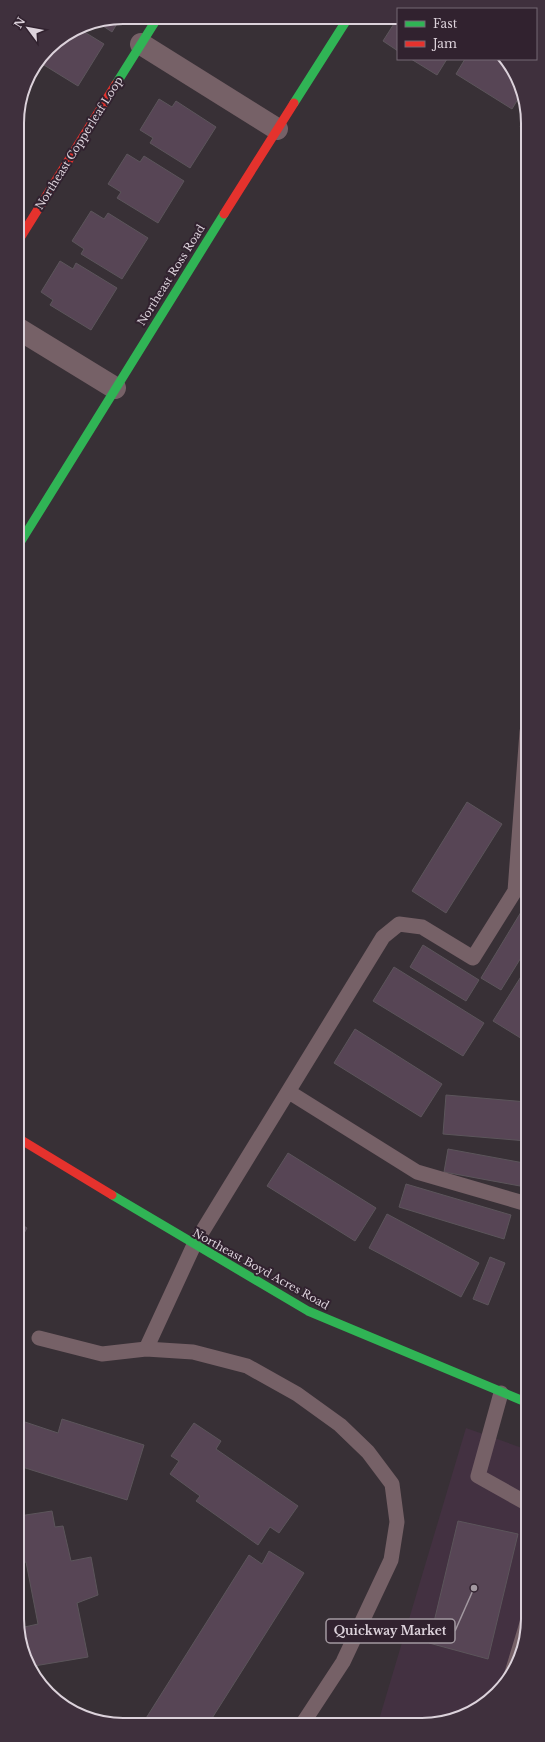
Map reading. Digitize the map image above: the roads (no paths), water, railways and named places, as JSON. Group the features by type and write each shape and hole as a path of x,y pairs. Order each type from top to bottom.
{"street":[{"name":"Northeast Copperleaf Loop","path":"24,232 154,24"},
{"name":"Northeast Ross Road","path":"24,536 115,388 344,24"},
{"path":"141,44 277,129"},
{"path":"24,332 115,388"},
{"name":"Northeast Boyd Acres Road","path":"24,1142 194,1245 308,1311 521,1400"}],"lane":[{"path":"146,1349 194,1245 383,937 399,924 422,927 473,958 515,891 521,812"},
{"path":"289,1092 417,1172 521,1202"},
{"path":"39,1338 102,1354 146,1349 194,1352 247,1366 297,1394 340,1425 368,1452 392,1484 397,1522 391,1560 343,1662 306,1718"},
{"path":"501,1393 478,1476 521,1500"}],"place":[{"name":"Quickway Market","path":"474,1588"}]}
